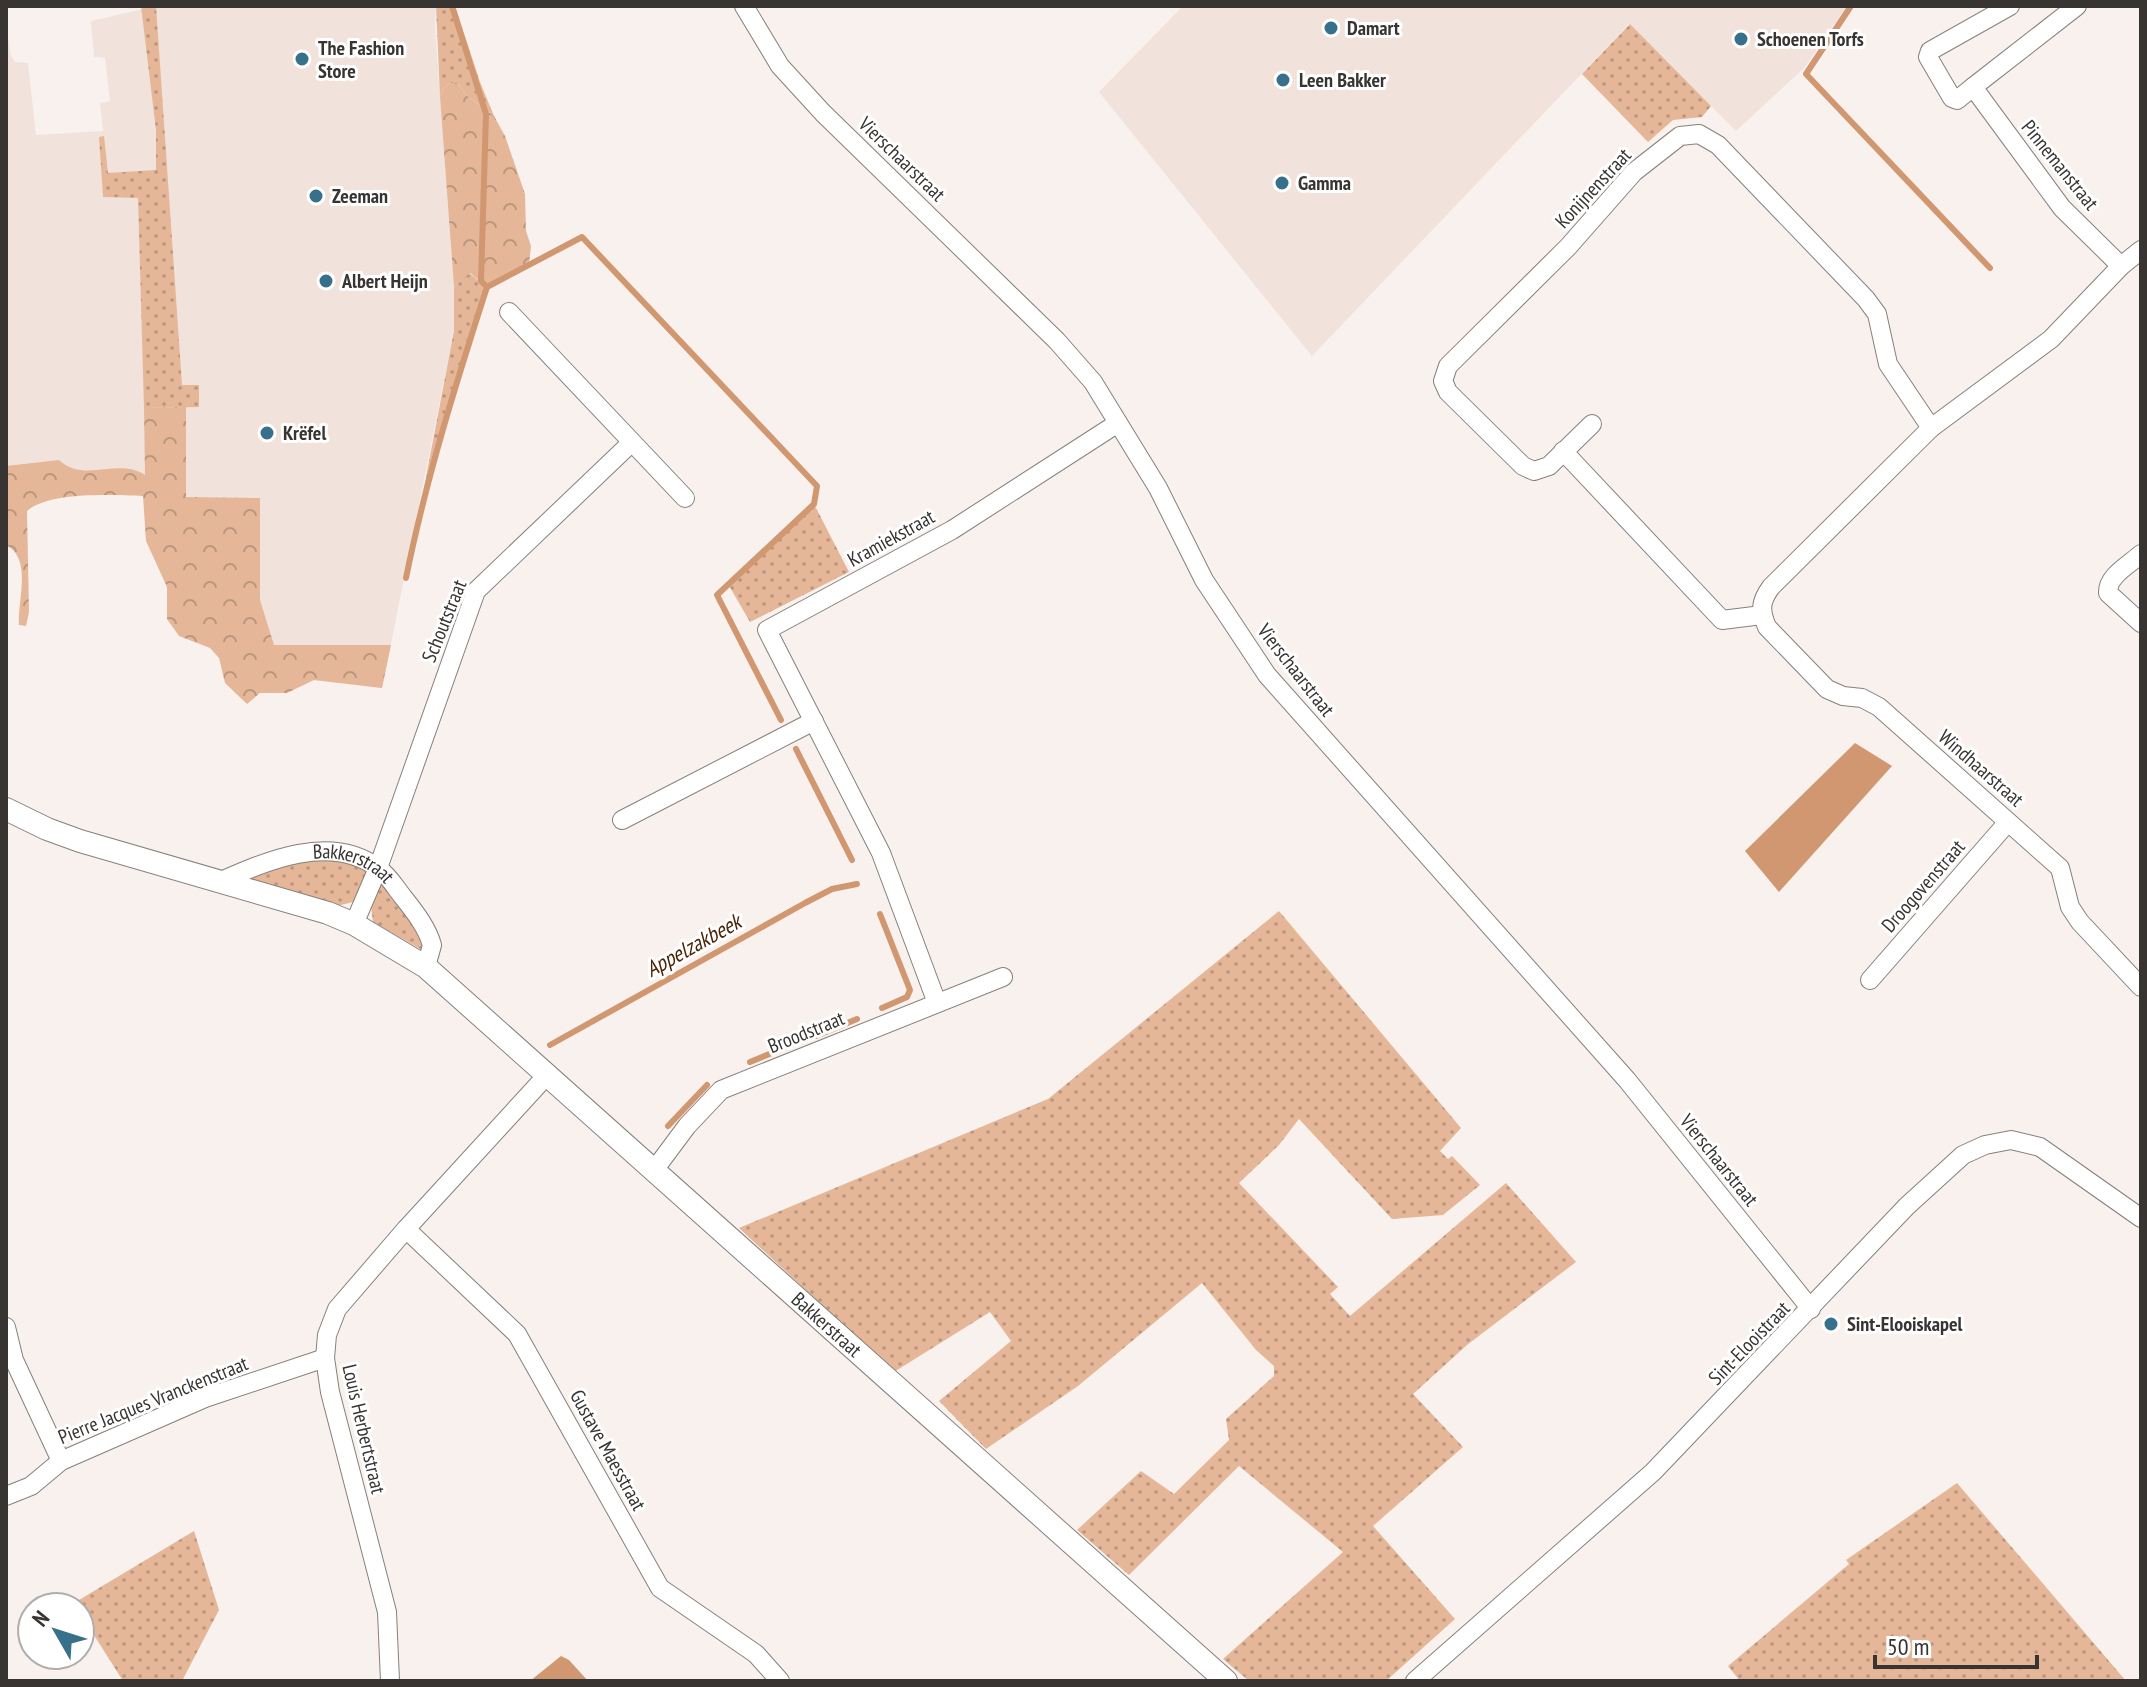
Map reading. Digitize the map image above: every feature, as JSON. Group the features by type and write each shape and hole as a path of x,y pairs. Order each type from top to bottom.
{"street":[{"name":"Vierschaarstraat","path":"744,6 780,66 823,113 1057,341 1093,382 1158,488 1204,580 1267,675 1627,1080 1811,1309"},
{"path":"2010,6 1930,51 1928,57 1952,98 1957,100 2077,6"},
{"name":"Pinnemanstraat","path":"1973,87 2062,208 2121,266"},
{"name":"Konijnenstraat","path":"1592,424 1549,466 1534,471 1523,466 1448,392 1443,381 1448,366 1568,247 1634,172 1680,136 1699,134 1718,145 1866,299 1877,314 1888,364 1931,428"},
{"path":"1563,451 1722,620 1762,615 1761,602 1771,587 1931,428 2051,339 2121,266 2141,250"},
{"path":"509,312 685,498"},
{"name":"Kramiekstraat","path":"937,1003 881,853 767,630 952,530 1118,423"},
{"name":"Schoutstraat","path":"354,924 378,868 476,591 631,443"},
{"path":"2141,554 2107,587 2108,593 2141,623"},
{"name":"Windhaarstraat","path":"1762,615 1767,627 1827,689 1843,696 1862,698 1879,707 2060,868 2070,907 2080,922 2141,987"},
{"path":"622,820 814,721"},
{"name":"Bakkerstraat","path":"6,809 80,841 299,903 354,924 426,967 1226,1681"},
{"name":"Droogovenstraat","path":"1870,980 2008,822"},
{"name":"Bakkerstraat","path":"219,882 256,866 319,851 353,855 378,868 413,909 432,945 426,967"},
{"name":"Broodstraat","path":"655,1169 687,1126 721,1090 1003,977"},
{"name":"Louis Herbertstraat","path":"390,1681 387,1612 330,1392 325,1358 327,1335 337,1309 548,1074"},
{"name":"Sint-Elooistraat","path":"1415,1681 1653,1472 1907,1206 1963,1155 1985,1145 2011,1140 2040,1147 2138,1209"},
{"name":"Gustave Maesstraat","path":"406,1229 517,1334 660,1588 756,1654 780,1681"},
{"path":"6,1327 14,1360 61,1461"},
{"name":"Pierre Jacques Vranckenstraat","path":"6,1496 31,1486 61,1461 205,1398 325,1358"}],"shaded area":[{"path":"156,6 436,6 454,287 454,331 382,688 314,680 255,683 162,513 161,475 6,484 6,25 11,56 15,62 28,63 36,135 103,131 100,103 110,101 105,58 94,57 91,21"},
{"path":"1183,6 1847,6 1804,68 1736,131 1629,24 1312,356 1099,92"},
{"path":"1855,743 1892,766 1779,892 1745,851"},
{"path":"561,1656 569,1660 588,1681 530,1681"}],"green space":[{"path":"141,6 156,6 182,385 199,385 199,407 144,408 138,198 103,197 99,137 104,136 108,173 156,170 156,130"},
{"path":"436,6 455,6 494,116 466,95 458,83 450,83 440,97"},
{"path":"1630,24 1711,106 1702,117 1673,120 1648,142 1582,74"},
{"path":"450,83 458,83 466,95 494,116 505,136 525,194 526,231 531,246 529,265 487,287 470,273 454,287 440,97"},
{"path":"469,273 487,287 443,427 417,524 454,331 454,287"},
{"path":"186,407 186,497 260,498 260,600 274,645 391,645 382,688 314,680 287,693 260,693 247,704 225,683 219,658 210,648 179,636 167,619 167,587 146,541 143,496 66,497 27,511 29,612 26,626 19,625 22,581 19,560 6,545 6,466 59,460 79,470 123,468 145,475 144,408"},
{"path":"814,504 849,572 750,622 728,584"},
{"path":"321,856 371,869 353,902 337,906 251,879 250,876"},
{"path":"383,880 425,940 424,951 373,922 371,906"},
{"path":"1279,911 1461,1128 1440,1151 1448,1159 1452,1156 1480,1185 1443,1215 1392,1219 1299,1119 1279,1145 1239,1183 1338,1287 1330,1294 1350,1316 1506,1183 1576,1262 1467,1345 1413,1394 1463,1447 1373,1526 1455,1619 1386,1681 1249,1681 1223,1659 1343,1552 1239,1466 1129,1575 1077,1530 1141,1471 1174,1494 1229,1440 1226,1419 1274,1376 1274,1366 1256,1350 1202,1283 1078,1386 986,1449 939,1401 1011,1341 990,1312 894,1372 739,1228 1048,1099"},
{"path":"1957,1483 2126,1681 1740,1681 1728,1666 1849,1564 1846,1560"},
{"path":"194,1531 219,1610 182,1681 123,1681 96,1638 94,1591"}],"waterway":[{"path":"452,6 486,114 481,281 487,287 582,237 817,486 814,504 717,595 781,720"},
{"path":"1851,6 1806,74 1990,268"},
{"path":"406,578 432,468 487,287"},
{"name":"Appelzakbeek","path":"796,749 852,860"},
{"name":"Appelzakbeek","path":"550,1045 805,903 832,889 857,884"},
{"path":"880,914 910,990 907,997 882,1008"},
{"path":"816,1036 857,1019"},
{"path":"750,1062 791,1045"},
{"path":"668,1126 707,1085"}],"place":[{"name":"Damart","path":"1331,28"},
{"name":"Schoenen Torfs","path":"1741,39"},
{"name":"The Fashion Store","path":"302,59"},
{"name":"Leen Bakker","path":"1283,80"},
{"name":"Gamma","path":"1282,183"},
{"name":"Zeeman","path":"316,196"},
{"name":"Albert Heijn","path":"326,281"},
{"name":"Krëfel","path":"267,433"},
{"name":"Sint-Elooiskapel","path":"1831,1324"}]}
